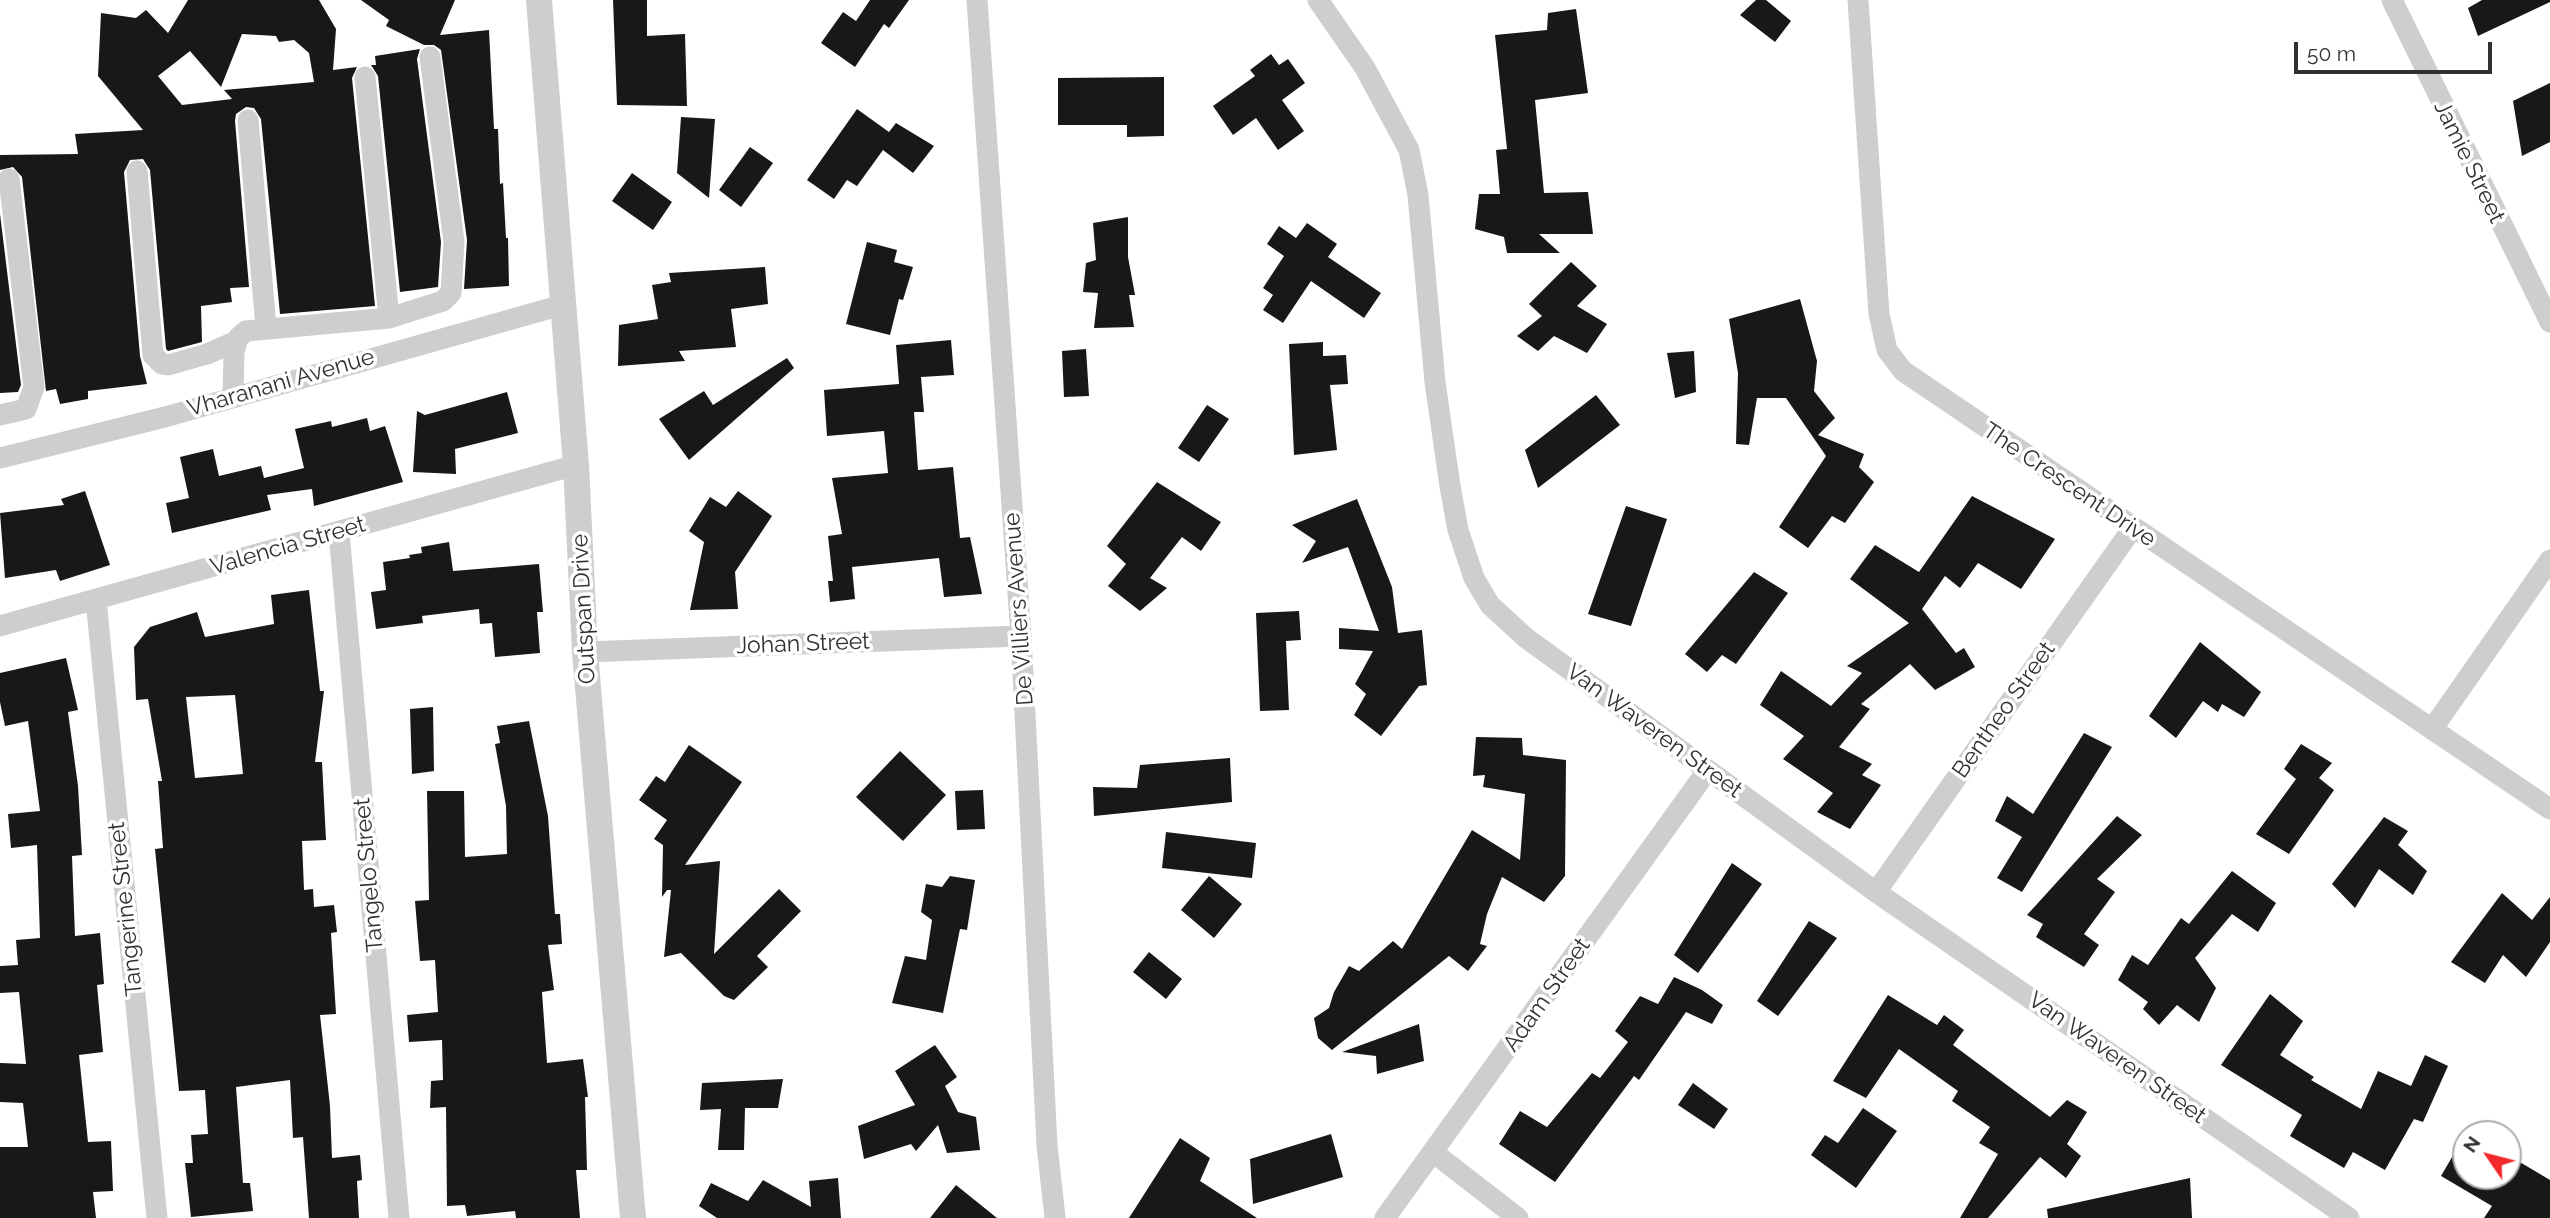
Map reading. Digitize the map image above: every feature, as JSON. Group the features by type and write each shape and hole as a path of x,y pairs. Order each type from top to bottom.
{"street":[{"name":"Outspan Drive","path":"539,0 576,465 585,652 633,1218"},
{"name":"De Villiers Avenue","path":"977,0 1021,636 1046,1133 1055,1218"},
{"name":"Van Waveren Street","path":"1318,0 1365,68 1409,150 1418,195 1435,382 1450,486 1458,530 1474,578 1490,605 1526,638 1876,892 2349,1218"},
{"name":"The Crescent Drive","path":"1858,0 1879,314 1888,350 1903,371 2132,529 2433,728 2550,809"},
{"name":"Jamie Street","path":"2392,0 2550,321"},
{"path":"137,171 153,355 162,364 168,365 207,354 237,341 247,331 266,327 388,318 443,301 451,293 454,242 430,57"},
{"path":"365,77 388,318"},
{"path":"248,120 266,327"},
{"path":"0,415 26,409 34,387 9,179"},
{"name":"Vharanani Avenue","path":"1,450 165,417 233,395 562,305"},
{"path":"233,395 234,352 237,341"},
{"name":"Valencia Street","path":"0,626 576,465"},
{"name":"Bentheo Street","path":"1876,892 2132,529"},
{"name":"Tangelo Street","path":"339,532 399,1218"},
{"path":"2433,728 2550,560"},
{"name":"Tangerine Street","path":"96,600 157,1218"},
{"name":"Johan Street","path":"585,652 1021,636"},
{"name":"Adam Street","path":"1385,1218 1707,771"},
{"path":"1434,1153 1518,1218"}],"building":[{"path":"188,0 319,0 336,29 333,70 357,67 352,78 375,306 280,314 261,119 254,108 246,107 236,114 235,121 249,287 230,288 232,302 201,306 202,342 168,351 166,349 150,170 143,159 130,160 124,172 140,356 147,384 88,391 88,399 60,404 56,389 46,391 22,177 13,167 0,170 0,155 78,154 75,134 143,130 98,76 101,13 136,18 146,10 168,33","holes":["242,34 276,36 279,42 294,40 309,53 314,82 224,90 232,99 182,105 158,76 190,51 221,87"]},
{"path":"361,0 455,0 440,35 489,30 494,129 498,129 500,184 503,183 508,238 509,286 464,289 467,240 441,50 434,45 424,45 386,26 389,20"},
{"path":"613,0 647,0 647,36 685,34 687,106 617,105"},
{"path":"870,0 909,0 889,28 884,24 855,67 821,43 843,12 856,21"},
{"path":"1756,0 1766,0 1791,21 1775,42 1740,15"},
{"path":"2482,0 2550,2 2478,36 2468,8"},
{"path":"1576,9 1588,93 1535,100 1544,193 1588,192 1593,234 1539,234 1560,253 1507,253 1504,237 1475,229 1479,194 1500,194 1496,150 1507,149 1495,35 1547,30 1548,13"},
{"path":"420,49 417,59 441,242 438,287 400,292 378,76 371,65 376,65 375,56"},
{"path":"1271,54 1279,65 1288,59 1305,83 1282,100 1304,131 1278,150 1256,118 1233,135 1213,106 1255,76 1250,70"},
{"path":"1164,77 1164,136 1127,137 1127,125 1058,125 1058,78"},
{"path":"2550,83 2550,142 2522,156 2513,101"},
{"path":"857,109 889,132 896,123 934,146 913,173 883,150 857,186 847,180 834,199 807,180"},
{"path":"681,117 715,119 709,198 677,173"},
{"path":"750,147 773,163 741,207 719,190"},
{"path":"632,173 672,202 653,230 612,201"},
{"path":"0,214 21,385 18,392 0,393"},
{"path":"1128,217 1128,257 1135,295 1129,295 1134,327 1094,328 1098,293 1083,292 1086,263 1096,260 1093,223"},
{"path":"1307,223 1337,244 1328,257 1381,293 1364,318 1311,281 1283,323 1263,310 1273,295 1263,288 1284,256 1267,244 1279,226 1296,238"},
{"path":"867,242 897,250 894,262 913,267 903,300 899,299 890,335 846,324"},
{"path":"1571,262 1597,286 1577,306 1607,324 1587,353 1554,336 1538,351 1517,336 1542,316 1529,304"},
{"path":"765,267 768,304 731,309 736,347 679,351 685,361 618,366 619,325 658,319 652,285 671,282 669,273"},
{"path":"1800,299 1817,361 1814,391 1835,418 1818,435 1864,454 1859,467 1874,482 1845,523 1832,516 1808,548 1779,527 1826,456 1786,398 1757,398 1749,445 1736,444 1738,373 1729,319"},
{"path":"951,340 954,375 921,377 924,412 914,412 918,470 953,467 960,538 970,537 982,594 944,597 939,558 852,567 855,599 830,602 828,581 833,581 828,536 842,534 832,478 888,473 884,431 827,436 824,390 899,384 896,345"},
{"path":"1323,342 1323,356 1346,355 1348,384 1330,385 1337,450 1294,455 1289,344"},
{"path":"1086,349 1089,396 1064,397 1062,351"},
{"path":"1694,351 1696,392 1675,398 1667,353"},
{"path":"787,358 794,368 689,460 659,419 704,391 713,405"},
{"path":"507,392 518,433 455,449 456,474 413,472 417,411 425,415"},
{"path":"1596,395 1620,425 1538,488 1525,450"},
{"path":"1207,405 1229,419 1199,462 1178,448"},
{"path":"367,418 370,431 385,426 403,482 314,506 312,489 267,495 271,510 172,533 166,503 189,498 180,457 213,449 219,476 261,466 264,478 304,468 295,429 331,421 332,427"},
{"path":"1157,482 1221,522 1201,551 1182,537 1150,578 1167,588 1140,611 1108,586 1126,564 1107,546"},
{"path":"85,491 110,565 60,581 56,570 5,578 0,513 64,505 61,499"},
{"path":"738,491 772,516 735,572 738,609 690,610 704,542 689,531 710,497 726,507"},
{"path":"1972,496 2055,539 2021,589 1978,563 1960,588 1945,576 1922,609 1956,653 1964,648 1975,667 1935,690 1910,664 1861,704 1870,709 1839,747 1872,764 1862,775 1881,785 1850,829 1817,812 1833,793 1783,759 1804,736 1760,705 1781,671 1831,706 1862,673 1847,666 1909,623 1850,579 1875,545 1919,572"},
{"path":"1357,499 1392,587 1398,633 1422,630 1427,685 1419,686 1381,736 1354,715 1366,694 1355,684 1373,651 1339,649 1339,628 1379,631 1348,547 1302,563 1316,541 1292,525"},
{"path":"1626,506 1667,519 1631,626 1588,614"},
{"path":"449,542 453,571 539,564 543,612 537,612 540,653 495,657 492,623 480,624 479,609 422,616 423,623 376,629 371,592 386,590 383,562 410,558 409,555 422,553 421,547"},
{"path":"1754,572 1788,593 1736,664 1722,655 1707,672 1685,654"},
{"path":"309,590 320,691 324,691 315,762 322,762 326,840 302,841 304,890 313,889 314,907 334,905 337,932 331,933 336,1014 320,1015 330,1106 332,1158 360,1155 362,1180 357,1181 359,1218 309,1218 303,1137 293,1138 290,1080 236,1087 243,1183 250,1183 253,1211 191,1217 185,1163 193,1163 191,1135 208,1134 205,1090 179,1091 155,849 163,848 158,781 162,781 148,699 136,700 134,647 150,627 197,612 205,637 274,624 271,595","holes":["235,695 243,774 195,778 186,697"]},
{"path":"1299,611 1301,640 1286,641 1289,710 1260,711 1256,613"},
{"path":"2200,642 2261,692 2244,717 2222,704 2218,712 2203,701 2176,738 2149,716"},
{"path":"66,658 78,710 68,712 78,786 82,855 72,856 75,936 100,933 104,984 97,985 103,1052 79,1055 88,1142 111,1141 113,1191 93,1192 96,1218 0,1218 0,1147 28,1147 23,1103 0,1102 0,1063 26,1064 19,992 0,993 0,966 18,965 16,940 40,938 37,845 11,848 8,814 40,811 28,721 5,726 0,702 0,673"},
{"path":"433,707 434,771 412,774 410,709"},
{"path":"529,721 548,816 555,914 560,914 562,944 548,945 554,990 542,992 547,1063 583,1059 588,1097 585,1097 587,1170 576,1170 580,1218 516,1218 515,1211 467,1216 465,1205 447,1206 446,1107 430,1108 431,1081 443,1080 442,1040 409,1042 407,1015 438,1012 435,960 420,961 415,901 429,900 427,791 464,791 465,857 507,854 506,806 495,744 500,743 497,726"},
{"path":"2084,733 2112,747 2022,892 1997,878 2022,837 1995,821 2007,796 2033,814"},
{"path":"1476,737 1522,738 1523,755 1566,760 1565,876 1544,902 1502,877 1487,914 1480,944 1487,946 1468,971 1449,956 1332,1050 1318,1038 1314,1018 1329,1008 1334,992 1349,966 1359,971 1393,941 1402,949 1472,830 1520,860 1525,794 1483,787 1485,775 1473,776"},
{"path":"2301,744 2332,763 2319,778 2334,790 2289,854 2256,834 2296,779 2284,769"},
{"path":"689,745 742,782 685,865 720,861 714,954 779,889 801,911 757,956 768,967 734,1000 724,996 681,953 664,957 671,890 667,890 662,897 663,845 654,839 667,820 639,800 656,776 665,782"},
{"path":"900,751 946,795 903,841 856,797"},
{"path":"1230,758 1232,802 1094,816 1093,787 1137,788 1140,765"},
{"path":"983,790 985,829 957,830 955,791"},
{"path":"2117,816 2142,835 2097,879 2115,892 2084,934 2099,945 2084,967 2036,937 2043,924 2027,915"},
{"path":"2384,817 2408,831 2398,845 2427,871 2413,895 2379,869 2355,908 2332,884"},
{"path":"1166,832 1256,843 1252,878 1162,868"},
{"path":"1732,863 1762,884 1698,973 1674,955"},
{"path":"2232,871 2276,903 2258,932 2232,914 2195,958 2216,988 2199,1022 2177,1005 2159,1025 2143,1009 2148,1002 2118,980 2132,955 2148,965 2181,918 2189,924"},
{"path":"950,876 975,880 967,930 960,929 943,1013 892,1003 905,956 926,960 932,920 921,912 926,884 942,887"},
{"path":"1209,876 1242,904 1214,938 1181,910"},
{"path":"2502,893 2532,920 2550,897 2550,942 2526,977 2503,955 2485,983 2451,962"},
{"path":"1809,921 1837,938 1778,1016 1757,1001"},
{"path":"1149,952 1182,979 1166,999 1133,972"},
{"path":"1674,977 1702,990 1723,1005 1712,1024 1686,1012 1639,1080 1634,1076 1555,1182 1499,1144 1520,1111 1547,1127 1592,1073 1600,1078 1628,1042 1615,1031 1640,996 1658,1004"},
{"path":"2270,994 2303,1021 2280,1055 2314,1077 2311,1080 2361,1109 2378,1071 2411,1086 2425,1055 2448,1066 2423,1122 2414,1119 2385,1170 2353,1152 2344,1168 2290,1136 2302,1115 2221,1065"},
{"path":"1888,995 1937,1025 1944,1015 1964,1030 1953,1045 2050,1117 2067,1100 2087,1112 2067,1144 2081,1156 2066,1178 2040,1157 1988,1218 1960,1218 1998,1154 1979,1143 1990,1127 1952,1101 1958,1091 1899,1049 1866,1098 1833,1081"},
{"path":"1419,1024 1424,1061 1377,1074 1376,1056 1342,1052"},
{"path":"935,1045 957,1077 945,1086 958,1112 976,1117 980,1150 947,1153 938,1125 916,1151 911,1144 864,1159 858,1126 915,1105 895,1071"},
{"path":"783,1079 778,1108 745,1108 744,1150 718,1150 721,1109 700,1110 702,1083"},
{"path":"1693,1083 1728,1109 1714,1129 1678,1105"},
{"path":"1863,1108 1897,1131 1856,1188 1811,1155 1825,1135 1838,1143"},
{"path":"1331,1134 1343,1177 1253,1204 1250,1159"},
{"path":"1180,1138 1210,1158 1200,1181 1257,1218 1129,1218"},
{"path":"2452,1157 2452,1182 2441,1176"},
{"path":"2522,1163 2550,1180 2550,1218 2484,1218 2492,1206 2465,1190 2522,1190"},
{"path":"838,1178 841,1218 717,1218 699,1206 711,1183 748,1201 763,1180 811,1207 809,1181"},
{"path":"2190,1178 2192,1218 2048,1218 2047,1209"},
{"path":"956,1185 997,1218 930,1218"}]}
